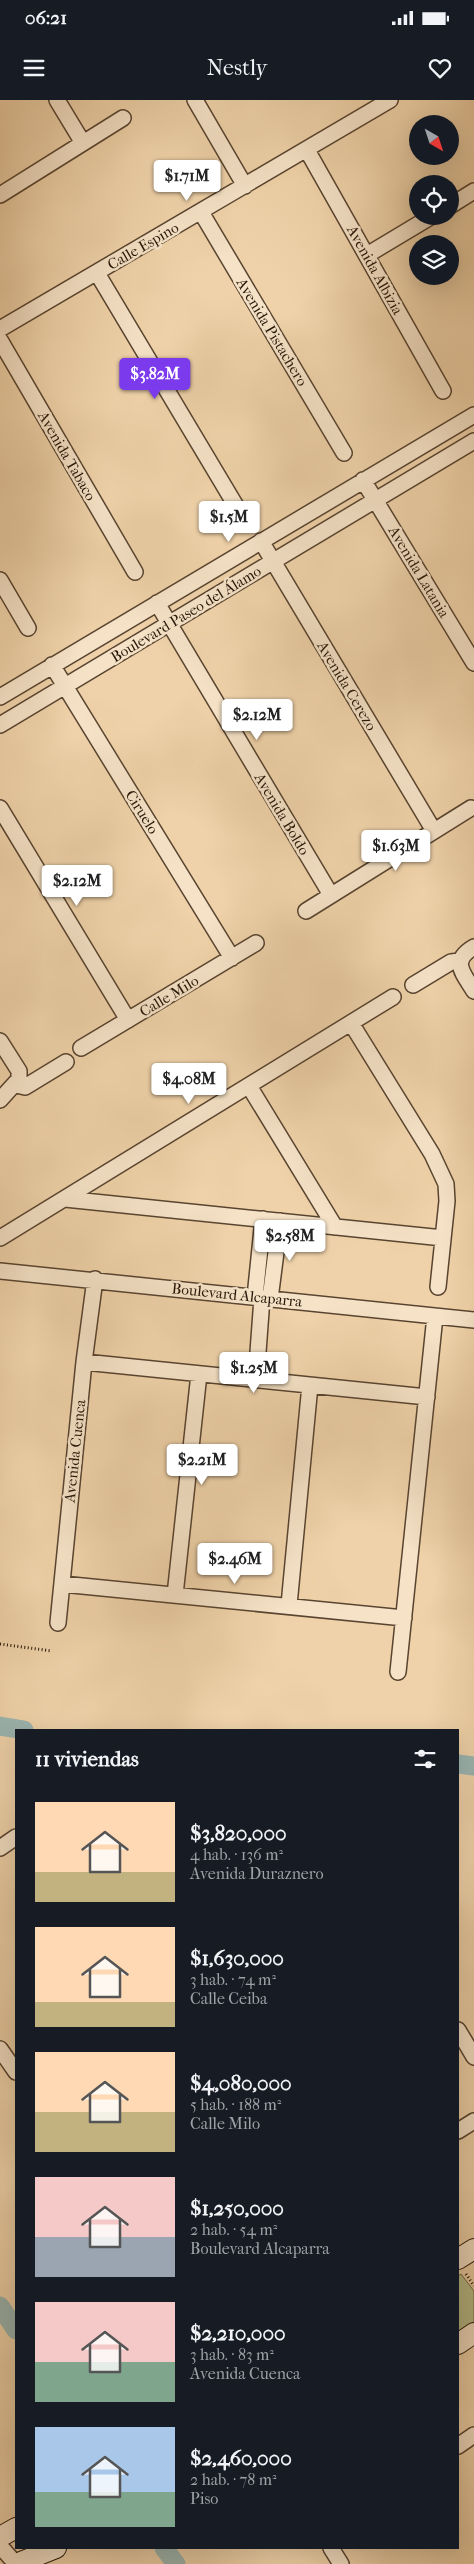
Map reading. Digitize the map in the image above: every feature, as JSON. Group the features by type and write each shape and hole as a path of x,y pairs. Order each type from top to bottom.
{"street":[{"path":"57,100 83,143"},
{"path":"195,100 245,186"},
{"name":"Calle Espino","path":"0,329 390,100"},
{"path":"0,194 123,118"},
{"name":"Avenida Albizia","path":"307,150 443,391"},
{"path":"459,202 472,197"},
{"name":"Avenida Pistachero","path":"201,212 344,452"},
{"path":"366,255 417,225"},
{"path":"97,273 239,511"},
{"name":"Avenida Tabaco","path":"0,340 135,572"},
{"path":"468,418 474,441"},
{"name":"Boulevard Paseo del Álamo","path":"0,697 468,418"},
{"name":"Boulevard Paseo del Álamo","path":"0,725 474,441"},
{"name":"Avenida Latania","path":"364,480 474,663"},
{"name":"Avenida Cerezo","path":"261,542 434,831"},
{"path":"0,580 28,628"},
{"name":"Avenida Boldo","path":"158,603 331,895"},
{"name":"Ciruelo","path":"52,666 232,958"},
{"path":"0,808 128,1020"},
{"path":"306,911 471,808"},
{"name":"Calle Milo","path":"81,1048 256,943"},
{"path":"474,947 462,956 460,961 461,970 474,991"},
{"path":"413,985 452,962 460,961"},
{"path":"0,1238 393,997"},
{"path":"351,1023 432,1154 446,1184 447,1201 438,1287"},
{"path":"0,1041 19,1071 20,1078 16,1085 0,1100"},
{"path":"16,1085 25,1087 66,1062"},
{"path":"249,1086 335,1227"},
{"path":"65,1199 443,1238"},
{"path":"256,1379 263,1298 263,1219"},
{"path":"263,1298 280,1221"},
{"name":"Boulevard Alcaparra","path":"0,1271 95,1279 474,1320"},
{"name":"Avenida Cuenca","path":"58,1623 84,1362 95,1279"},
{"path":"398,1672 435,1316"},
{"path":"84,1362 426,1396"},
{"path":"176,1595 199,1374"},
{"path":"289,1606 310,1384"},
{"path":"62,1584 404,1618"},
{"path":"0,1848 15,1838"},
{"path":"459,2032 474,2057"},
{"path":"0,2049 15,2071"},
{"path":"459,2130 474,2121"},
{"path":"459,2343 474,2333"},
{"path":"459,2445 474,2435"},
{"path":"0,2537 15,2529"},
{"path":"0,2546 16,2564 54,2549"},
{"path":"332,2549 341,2564"}],"path":[{"path":"0,1644 52,1651"}],"green space":[{"path":"461,2274 474,2291 474,2322 459,2332 459,2275"}],"waterway":[{"path":"0,1726 18,1729"},
{"path":"459,1764 474,1766"},
{"path":"0,2306 15,2328"},
{"path":"165,2549 176,2564"}]}
